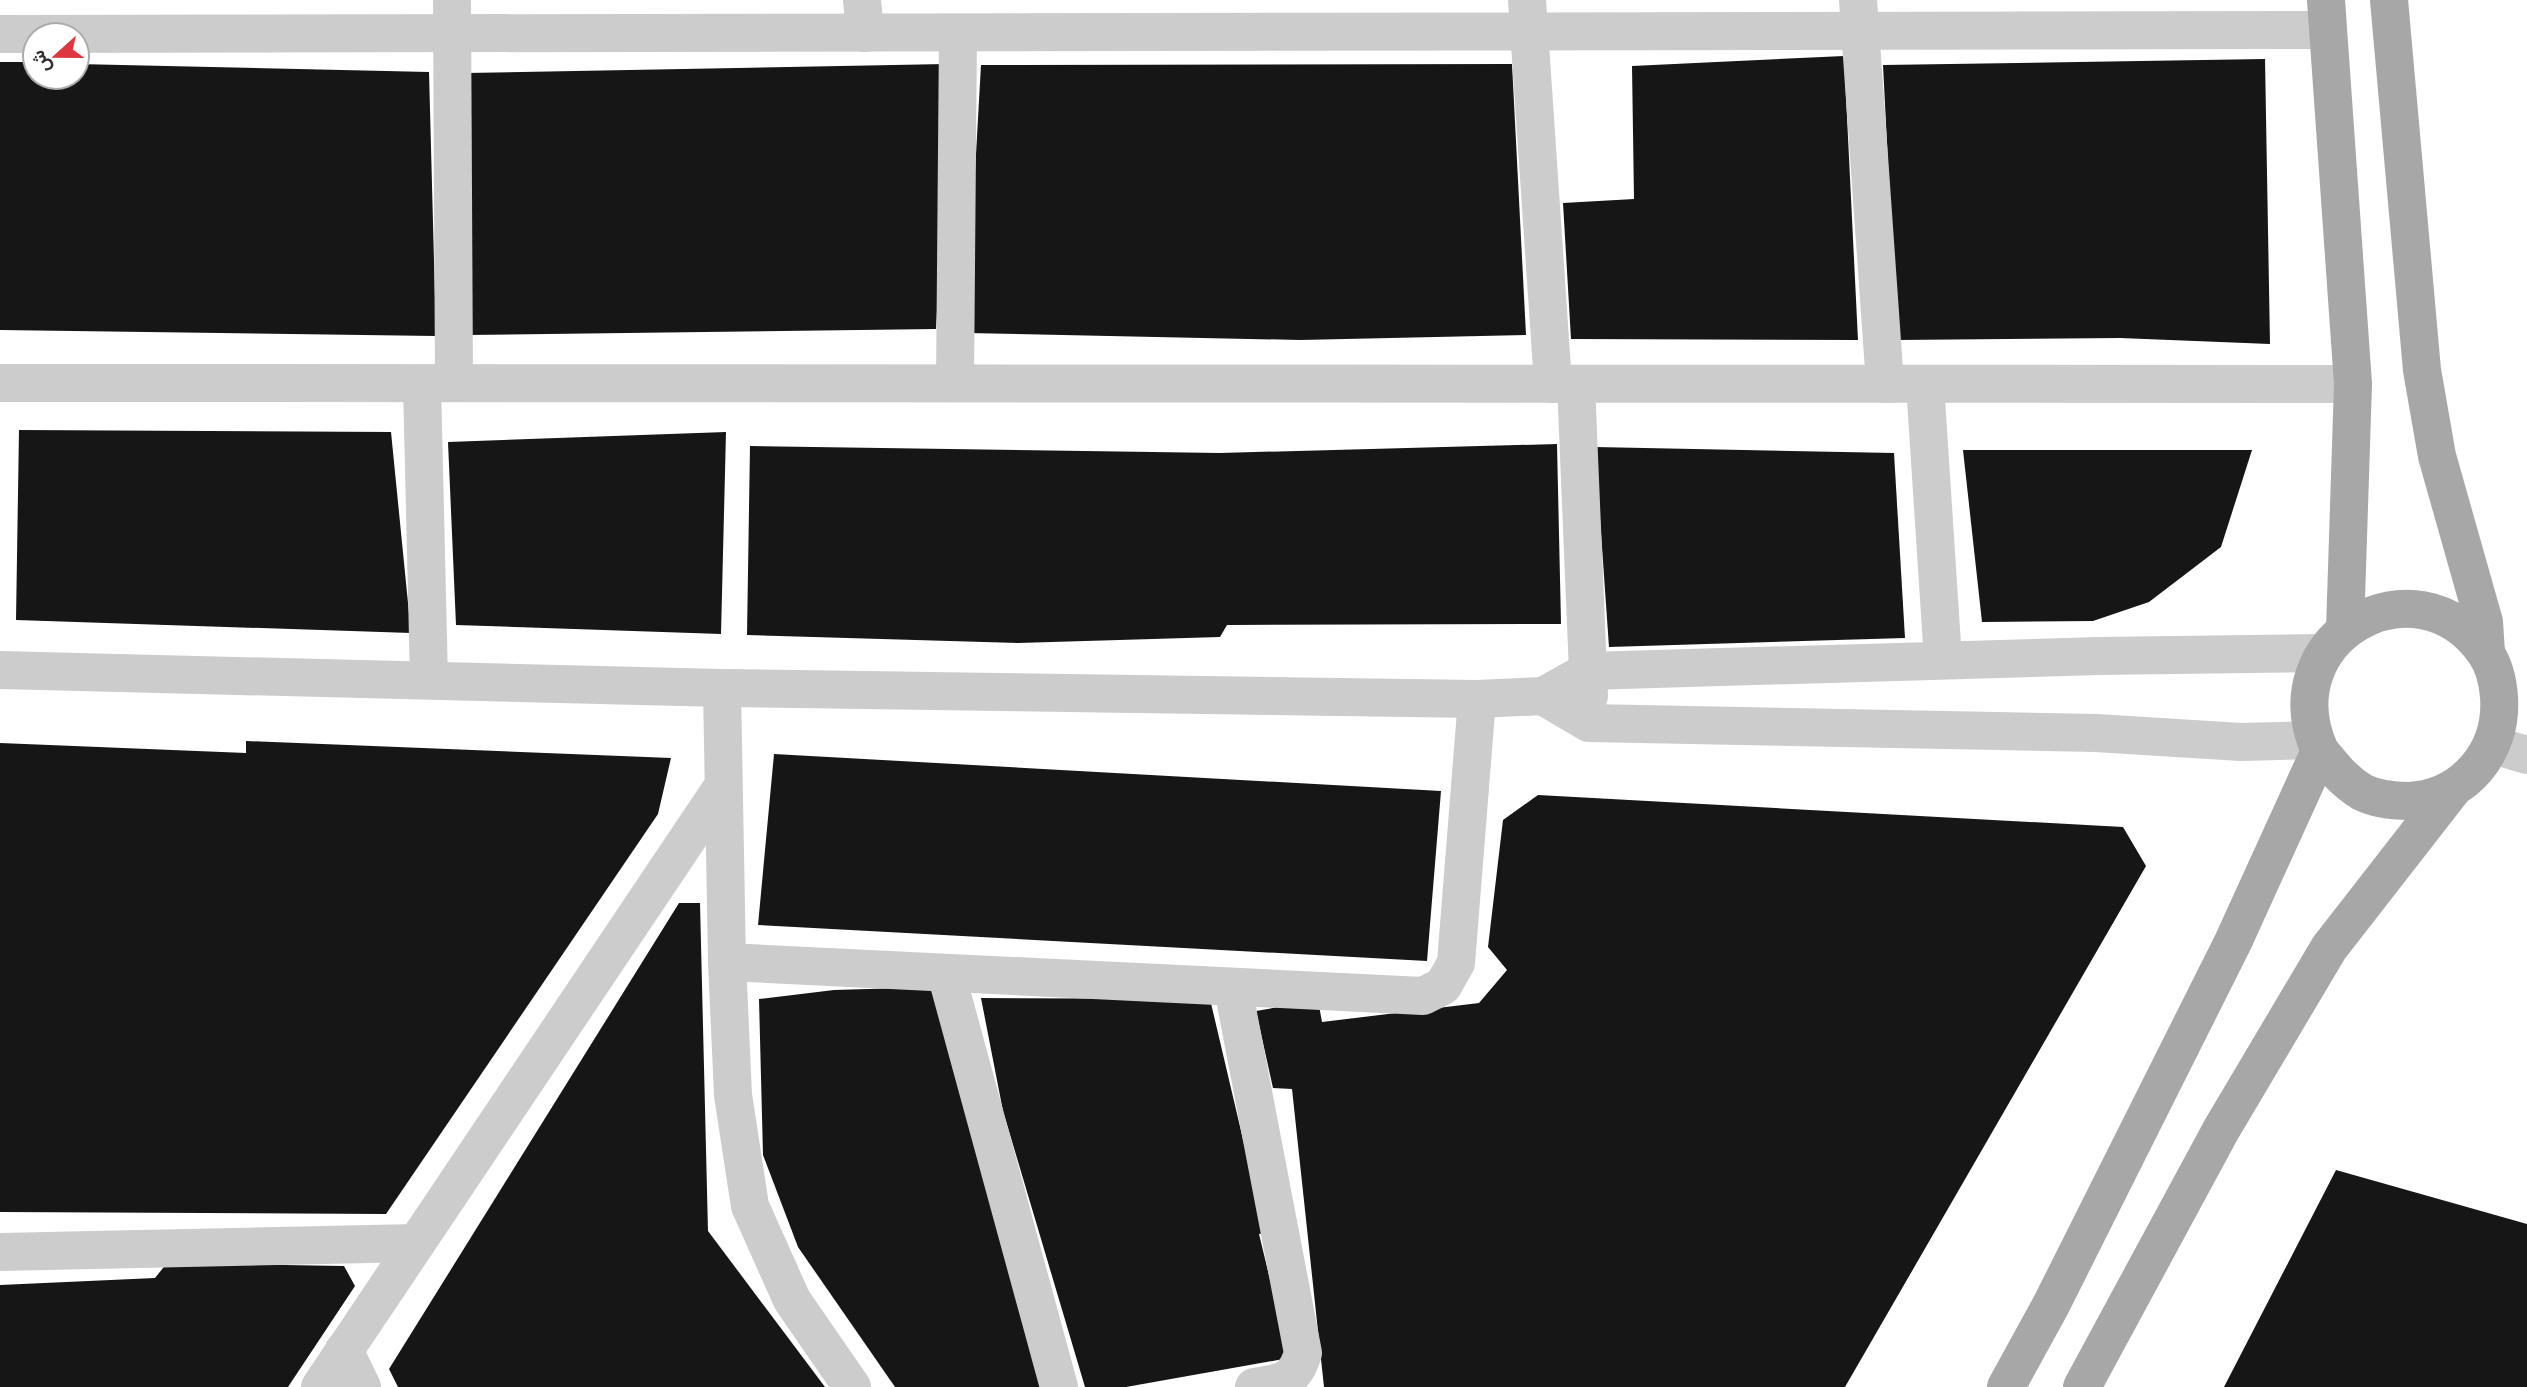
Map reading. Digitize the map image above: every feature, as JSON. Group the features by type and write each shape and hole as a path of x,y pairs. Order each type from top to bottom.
{"main road":[{"path":"2082,1387 2228,1118 2329,948 2452,790 2510,750 2500,714 2498,683 2486,653 2484,622 2437,456 2422,370 2389,0"},
{"path":"2327,15 2353,384 2334,641 2312,681 2309,711 2318,746 2339,775 2364,793 2393,801 2424,800 2452,790"},
{"path":"2334,641 2372,614 2404,608 2436,614 2464,629 2486,653"},
{"path":"2006,1387 2051,1305 2227,954 2318,746"}],"street":[{"path":"0,34 452,17 863,17 958,33 1528,16 2327,15"},
{"path":"1528,16 1565,384 1588,671 1589,723"},
{"path":"1859,16 1885,384"},
{"path":"429,680 452,17"},
{"path":"955,383 958,33"},
{"path":"0,383 2353,384"},
{"path":"1925,384 1943,660"},
{"path":"0,670 722,688 1477,699 1543,695 1588,671 1943,660 2334,641"},
{"path":"722,688 727,962 733,1095 750,1206 792,1300 852,1387"},
{"path":"1543,695 1589,723 2096,733 2318,746"},
{"path":"727,962 1423,996 1443,986 1456,963 1477,699"},
{"path":"320,1387 723,786"},
{"path":"946,972 1059,1387"},
{"path":"1233,988 1303,1353 1298,1370 1287,1379 1254,1387"},
{"path":"0,1252 416,1243"},
{"path":"344,1350 362,1387"}],"building":[{"path":"1844,56 1858,340 1571,339 1563,203 1634,199 1632,66"},
{"path":"2265,59 2270,344 2120,338 1897,340 1883,65"},
{"path":"0,62 21,62 21,91 91,91 91,64 429,72 436,336 0,330"},
{"path":"946,64 944,186 936,329 467,335 466,73"},
{"path":"1512,64 1526,335 1300,340 966,333 981,65"},
{"path":"19,430 391,432 411,633 16,620"},
{"path":"726,432 721,634 456,625 448,442"},
{"path":"1557,444 1561,624 1227,625 1220,637 1018,643 747,635 750,446 1220,453"},
{"path":"1595,447 1894,453 1905,638 1609,647"},
{"path":"1963,450 2252,450 2221,547 2149,602 2093,621 1982,622"},
{"path":"246,741 671,758 658,814 386,1214 0,1212 0,743 246,753"},
{"path":"774,754 1441,791 1427,961 758,925"},
{"path":"1538,795 2123,827 2146,866 1845,1387 1324,1387 1292,1089 1273,1088 1256,1011 1318,1000 1322,1022 1479,1003 1507,970 1488,947 1503,820"},
{"path":"679,903 700,903 708,1231 825,1387 398,1387 389,1369"},
{"path":"937,987 1043,1387 895,1387 798,1247 763,1155 759,999 834,990"},
{"path":"981,998 1210,999 1265,1233 1259,1234 1289,1358 1126,1387 1085,1387 1003,1111"},
{"path":"2336,1170 2527,1224 2527,1387 2224,1387"},
{"path":"167,1263 344,1266 355,1286 288,1387 0,1387 0,1285 155,1278"}]}
